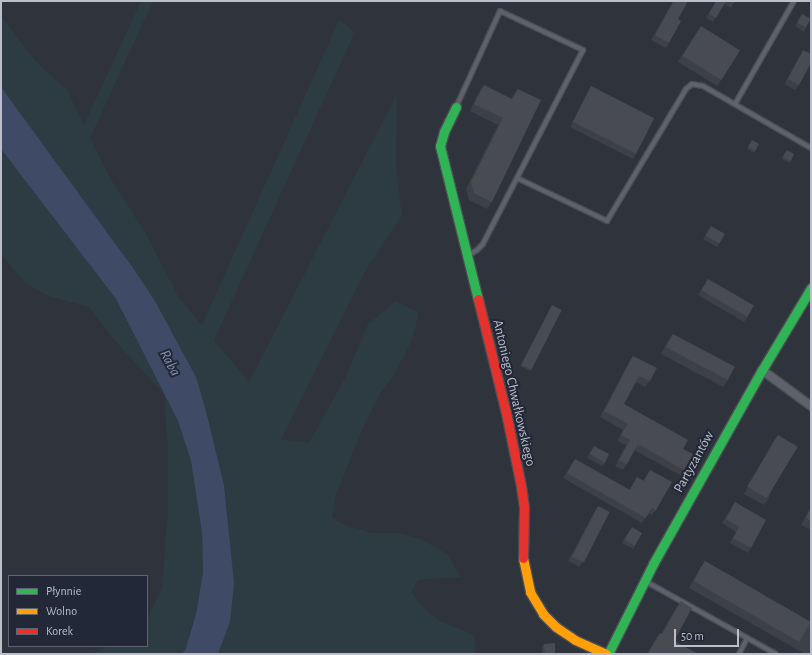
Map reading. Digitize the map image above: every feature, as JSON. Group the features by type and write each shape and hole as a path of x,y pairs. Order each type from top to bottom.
{"street":[{"name":"Antoniego Chwałkowskiego","path":"456,107 444,132 440,146 506,413 512,453 521,486 524,507 523,564 530,592 543,614 556,627 575,640 607,654"},
{"name":"Partyzantów","path":"607,654 645,580 762,370 811,288"},
{"path":"762,370 811,406"}],"lane":[{"path":"735,104 794,1"},
{"path":"456,107 500,11 583,50 483,244 477,250 466,256"},
{"path":"517,178 607,221 686,89 692,84 703,86 811,148"},
{"path":"645,580 776,654"},
{"path":"739,654 747,638"}],"shaded area":[{"path":"141,1 153,1 90,138 109,176 147,236 179,298 202,325 339,20 347,25 354,34 214,340 249,382 397,94 396,167 402,215 364,273 281,439 309,443 345,378 368,324 396,301 419,313 412,340 393,377 379,395 361,432 336,495 332,517 342,524 372,533 401,533 423,540 447,554 461,577 418,580 411,592 422,607 440,621 474,635 476,654 218,654 230,622 227,509 224,485 196,377 155,301 133,268 1,87 1,16 37,63 67,90 84,125"},
{"path":"1,149 116,299 164,394 117,343 89,307 49,296 25,283 1,254"},
{"path":"164,394 178,421 191,461 202,533 203,572 196,614 186,648 182,654 92,654 107,647 148,647 148,617 162,588 168,511 168,450"}],"water":[{"name":"Raba","path":"1,87 133,268 155,301 196,377 224,485 234,583 230,622 218,654 182,654 186,648 196,614 203,572 202,533 191,461 178,421 116,299 1,149"}],"building":[{"path":"674,1 688,1 678,19 681,21 669,43 655,35"},
{"path":"716,1 726,1 716,18 709,14"},
{"path":"802,14 811,19 806,28 797,23"},
{"path":"701,26 740,50 721,80 682,56"},
{"path":"803,50 811,54 811,63 799,85 788,79"},
{"path":"484,85 512,99 518,89 541,100 492,202 474,193 471,182 503,118 474,104"},
{"path":"591,86 654,118 636,154 573,122"},
{"path":"752,140 759,144 755,151 748,147"},
{"path":"787,150 794,154 791,161 783,157"},
{"path":"711,226 725,234 719,244 706,236"},
{"path":"708,279 754,306 747,317 702,290"},
{"path":"552,305 562,310 531,370 522,365"},
{"path":"673,334 735,367 728,380 666,347"},
{"path":"633,356 657,368 650,381 639,376 624,404 688,440 683,449 693,454 684,470 638,444 627,464 619,460 630,440 621,435 628,424 604,411"},
{"path":"778,435 798,447 767,498 747,486"},
{"path":"594,446 609,454 605,463 590,454"},
{"path":"575,459 630,490 637,477 644,481 650,470 672,482 656,510 652,508 646,518 567,473"},
{"path":"735,502 766,520 751,548 733,538 739,527 726,519"},
{"path":"598,506 610,512 584,563 572,557"},
{"path":"811,508 811,521 806,518"},
{"path":"632,527 642,533 635,546 624,540"},
{"path":"705,561 811,622 799,642 694,581"},
{"path":"681,601 692,608 674,641 698,654 648,654 660,633 662,634"},
{"path":"555,643 555,654 545,654 544,644"}],"traffic: fast":[{"path":"456,107 444,132 440,146 478,299"},
{"path":"608,654 653,564 762,370 811,288"}],"traffic: slow":[{"path":"523,558 530,592 543,614 556,627 575,640 606,654"}],"traffic: jam":[{"path":"478,299 506,413 521,486 524,507 523,558"}]}
